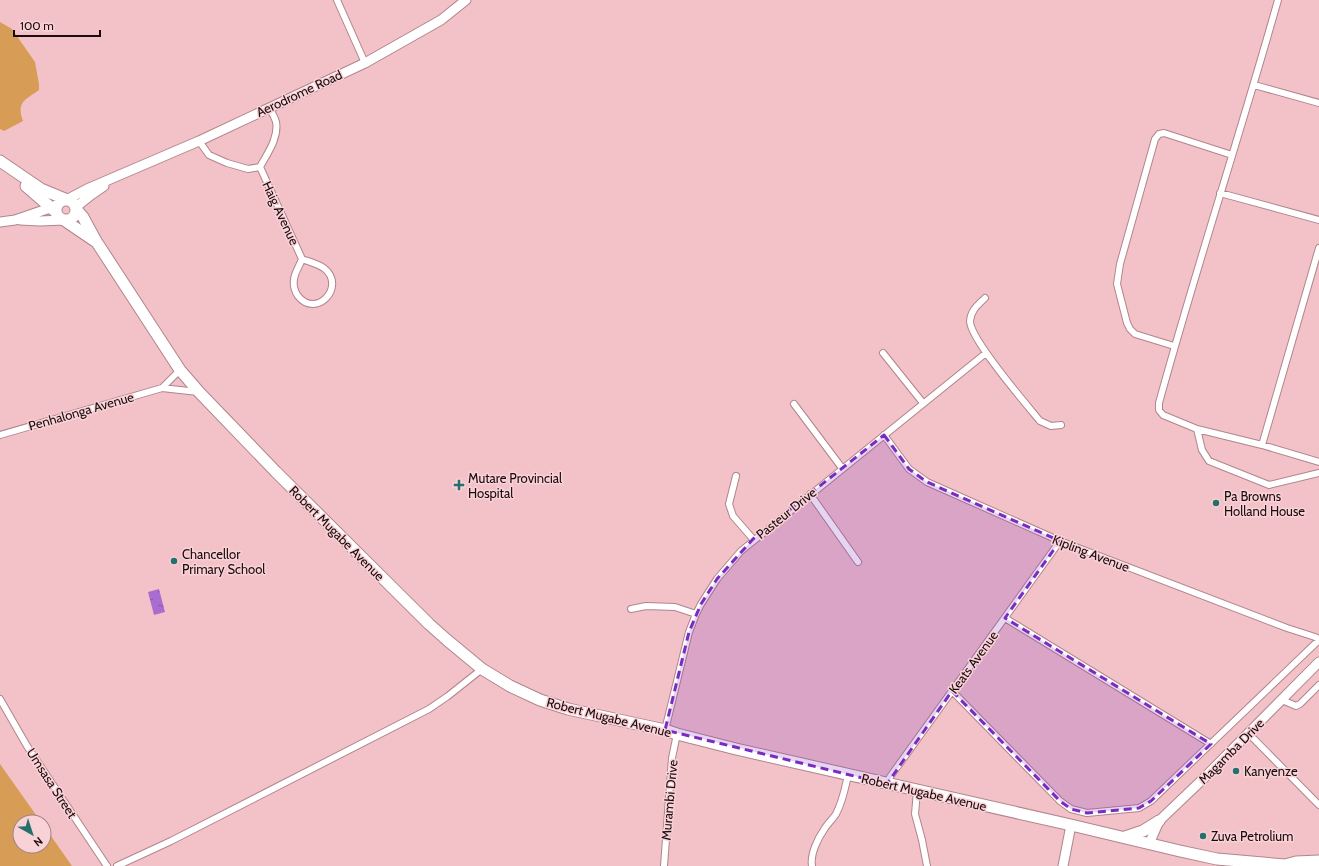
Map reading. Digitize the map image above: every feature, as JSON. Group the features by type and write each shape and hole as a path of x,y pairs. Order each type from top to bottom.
{"highway":[{"name":"Robert Mugabe Avenue","path":"0,161 41,189 89,226 96,241 180,370 199,392 276,472 429,624 482,669 510,686 540,700 568,709 665,730 848,775 1217,859 1287,865 1296,862 1319,862"},
{"name":"Robert Mugabe Avenue","path":"0,167 38,196 64,206"},
{"name":"Robert Mugabe Avenue","path":"64,206 59,218 96,241"},
{"path":"64,206 74,216 68,220 64,220"},
{"path":"1124,837 1143,831 1159,821"}],"street":[{"path":"337,0 365,63"},
{"path":"1278,0 1254,85 1174,346 1159,402 1159,410 1163,415 1197,429 1262,445 1319,462"},
{"name":"Aerodrome Road","path":"0,222 15,220 64,206 87,189 199,141 365,63 441,20 463,1"},
{"path":"1254,85 1319,103"},
{"path":"199,141 209,155 227,163 248,169 260,167 274,142 276,131 276,121 269,107"},
{"path":"1174,346 1135,334 1130,329 1127,323 1117,284 1120,264 1155,139 1159,134 1164,133 1232,155"},
{"name":"Haig Avenue","path":"260,167 302,259 325,269 329,274 332,284 330,294 323,301 314,304 307,304 300,299 295,292 294,279 302,259"},
{"path":"1220,193 1319,220"},
{"name":"Aerodrome Road","path":"15,220 64,220"},
{"path":"1262,445 1319,248"},
{"path":"985,298 972,310 970,321 974,334 986,353 1040,421 1051,426 1061,425"},
{"path":"883,353 923,403"},
{"name":"Pasteur Drive","path":"665,730 696,614 717,579 740,551 986,353"},
{"name":"Penhalonga Avenue","path":"162,388 180,370"},
{"name":"Penhalonga Avenue","path":"0,435 162,388 199,392"},
{"path":"794,404 842,468"},
{"path":"1197,429 1202,450 1209,461 1269,485 1319,473"},
{"name":"Kipling Avenue","path":"884,435 909,469 927,482 1060,541 1280,625 1315,636 1319,639"},
{"path":"736,476 729,504 733,516 753,539"},
{"path":"810,494 858,562"},
{"name":"Keats Avenue","path":"887,784 890,777 1060,541"},
{"path":"631,610 646,606 675,607 696,614"},
{"path":"1005,618 1211,744"},
{"path":"952,691 1060,801 1071,809 1087,813 1139,808 1151,801 1319,639"},
{"name":"Magamba Drive","path":"1149,844 1159,821 1203,779 1319,662"},
{"path":"117,866 172,841 429,709 482,669"},
{"path":"1282,700 1296,706 1300,704 1319,685"},
{"name":"Umsasa Street","path":"0,699 27,746 106,866"},
{"path":"1248,733 1319,805"},
{"name":"Murambi Drive","path":"664,866 672,758 677,734"},
{"path":"812,866 811,860 817,843 824,829 836,815 842,801 848,775"},
{"path":"917,791 915,814 927,866"},
{"path":"1063,866 1070,825"}],"highlighted area":[{"path":"884,435 909,469 927,482 1060,541 1005,618 1211,744 1151,801 1139,808 1087,813 1071,809 1060,801 952,691 887,784 665,730 689,632 701,604 717,579 753,539"}],"shaded area":[{"path":"0,22 12,29 35,62 39,84 39,90 26,99 21,105 21,115 23,121 4,131 0,129"},
{"path":"0,764 35,814 12,814 12,854 52,854 52,837 72,866 0,866"}],"water":[{"path":"159,589 165,612 154,615 148,592"}],"place":[{"name":"Mutare Provincial Hospital","path":"459,485"},
{"name":"Pa Browns Holland House","path":"1216,503"},
{"name":"Chancellor Primary School","path":"174,561"},
{"name":"Kanyenze","path":"1236,771"},
{"name":"Zuva Petrolium","path":"1203,836"}]}
